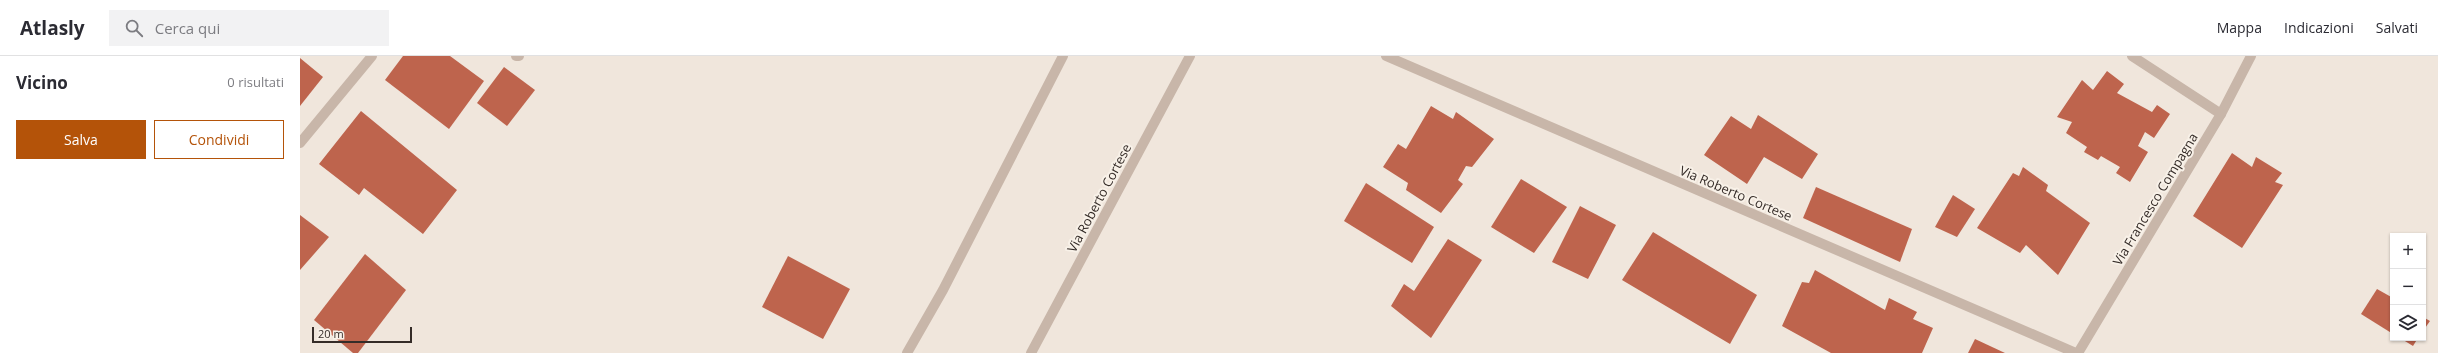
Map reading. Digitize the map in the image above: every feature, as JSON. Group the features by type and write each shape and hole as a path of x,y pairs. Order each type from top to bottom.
{"street":[{"path":"300,143 372,56"},
{"path":"907,353 943,290 1063,56"},
{"name":"Via Roberto Cortese","path":"1032,353 1190,56"},
{"name":"Via Roberto Cortese","path":"1386,56 2077,353"},
{"path":"2132,56 2221,114"},
{"name":"Via Francesco Compagna","path":"2077,353 2221,114 2251,56"}],"building":[{"path":"403,56 450,56 484,81 449,129 385,80"},
{"path":"300,58 323,77 300,106"},
{"path":"504,67 535,90 507,126 477,103"},
{"path":"2107,71 2124,84 2117,93 2152,112 2157,105 2170,114 2154,138 2145,132 2138,146 2148,152 2130,182 2116,173 2120,167 2101,156 2098,160 2084,152 2087,147 2066,133 2072,122 2057,117 2082,80 2093,90"},
{"path":"1431,106 1453,119 1456,112 1494,139 1472,167 1466,166 1458,180 1463,184 1441,213 1406,190 1408,183 1383,167 1398,144 1406,149"},
{"path":"361,111 457,190 423,234 364,188 359,195 319,164"},
{"path":"1758,115 1818,154 1802,179 1764,157 1747,184 1704,155 1731,116 1751,129"},
{"path":"2232,153 2252,167 2256,157 2282,173 2275,182 2283,185 2242,248 2193,216"},
{"path":"2023,167 2048,185 2046,191 2090,223 2058,275 2026,245 2020,253 1977,228 2013,173 2019,176"},
{"path":"1521,179 1567,207 1534,253 1491,227"},
{"path":"1366,183 1434,227 1412,263 1344,221"},
{"path":"1816,187 1912,229 1900,262 1803,218"},
{"path":"1953,195 1975,209 1957,237 1935,227"},
{"path":"1580,206 1616,225 1588,279 1552,262"},
{"path":"300,215 329,237 300,270"},
{"path":"1653,232 1757,295 1730,344 1622,280"},
{"path":"1448,239 1482,260 1431,338 1391,306 1404,284 1414,291"},
{"path":"365,254 406,290 358,353 353,353 314,320"},
{"path":"788,256 850,289 823,339 762,307"},
{"path":"1815,270 1885,310 1889,298 1917,312 1913,319 1933,328 1922,353 1831,353 1782,326 1802,282 1809,283"},
{"path":"2377,289 2390,296 2390,332 2361,314"},
{"path":"2426,319 2430,321 2426,327"},
{"path":"1975,339 2005,353 1968,353"},
{"path":"2405,341 2416,341 2413,346"}]}
